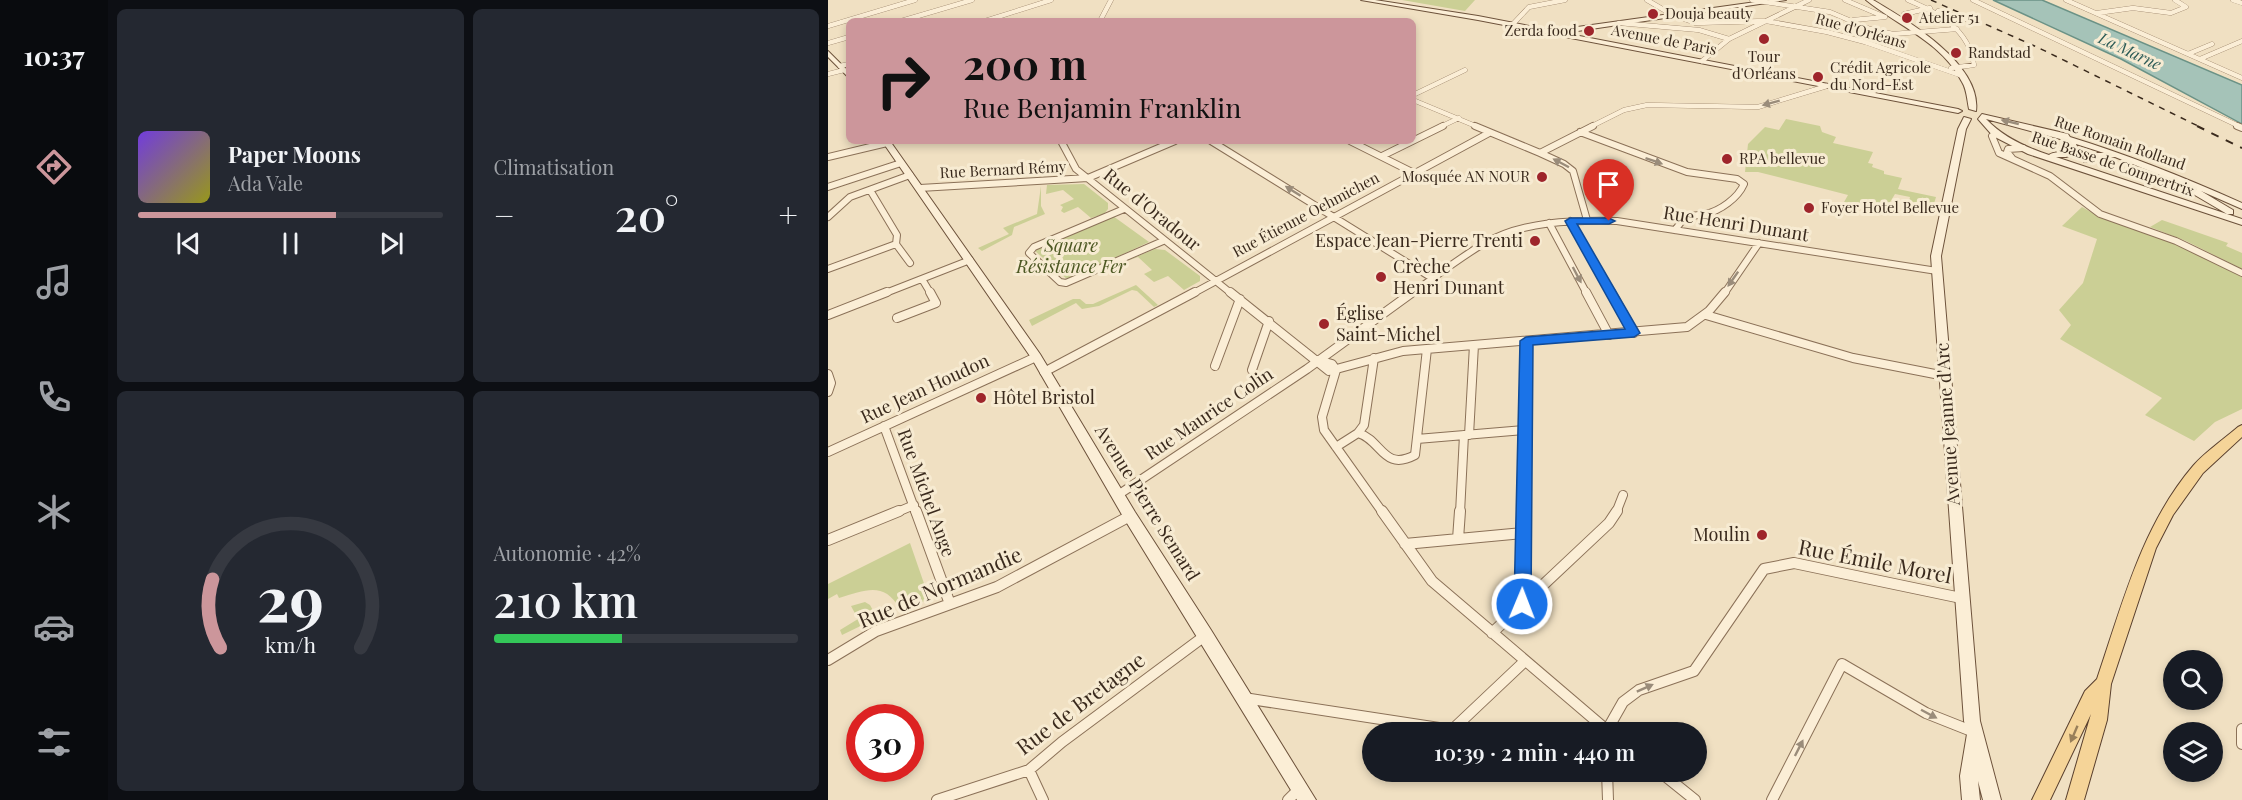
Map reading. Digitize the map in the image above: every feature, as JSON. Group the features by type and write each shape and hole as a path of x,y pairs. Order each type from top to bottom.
{"main road":[{"name":"Avenue de Paris","path":"1364,0 1513,24 1958,111"},
{"path":"1553,33 1783,0"},
{"path":"1869,0 1896,16 1958,71 1970,93 1973,109 1983,118"},
{"path":"828,53 845,69"},
{"path":"1973,109 1958,111 1967,119 1983,118"},
{"name":"Rue Basse de Compertrix","path":"1983,118 1996,134 2023,148 2215,209"},
{"name":"Rue Romain Rolland","path":"1983,118 2065,136 2089,144 2165,172 2242,206"},
{"name":"Avenue Jeanne d'Arc","path":"1967,119 1962,129 1936,256 1961,598 1974,732 1993,799"},
{"path":"2039,154 2061,156 2075,151 2065,136"},
{"name":"Avenue Pierre Semard","path":"888,144 1036,357 1130,516 1304,794"},
{"path":"2089,144 2085,152 2087,160 2098,173"},
{"path":"2087,160 2102,155 2131,159"},
{"path":"2165,172 2192,189 2215,209 2242,220"},
{"path":"2172,197 2190,195 2192,189"},
{"path":"2075,800 2099,720 2103,684 2149,548 2159,527 2198,469 2242,430"},
{"path":"2041,800 2091,697 2103,684"},
{"name":"Avenue Jeanne d'Arc","path":"1971,800 1969,776 1974,732"}],"street":[{"path":"855,18 915,0"},
{"path":"912,18 972,0"},
{"path":"994,18 1051,0"},
{"path":"1102,18 1111,0"},
{"path":"1513,24 1529,7 1565,0"},
{"name":"Rue d'Orléans","path":"1647,0 1695,23 1766,21 1827,32 1865,42 1937,68 1958,71"},
{"path":"1752,0 1830,12 1870,29 1893,34 1958,29"},
{"path":"1702,62 1729,39 1809,0"},
{"path":"1845,0 1885,17 1853,20"},
{"path":"1908,0 1972,21"},
{"path":"1973,0 2242,128"},
{"path":"2066,0 2242,78"},
{"path":"2096,13 2133,8 2171,13 2186,7 2175,0"},
{"path":"2233,0 2242,3"},
{"path":"1904,14 1930,8"},
{"path":"1936,11 1958,29 1970,43 1974,54 1974,65 1958,71"},
{"path":"828,26 846,21"},
{"path":"1619,23 1699,30 1729,39"},
{"path":"828,43 846,38"},
{"path":"2200,59 2242,41"},
{"path":"2188,54 2212,44"},
{"path":"828,74 845,69"},
{"path":"1416,94 1465,70"},
{"path":"1540,153 1624,110 1647,105 1758,107 1827,86"},
{"path":"1416,101 1564,164 1573,171 1587,220"},
{"path":"1416,139 1460,118"},
{"path":"1580,132 1687,172 1740,180 1744,186 1720,207 1706,213 1685,217 1675,230"},
{"name":"Rue Étienne Oehmichen","path":"1044,372 1063,364 1489,133"},
{"path":"1996,134 1992,136 1996,150 2050,176 2100,214 2176,241 2242,273"},
{"path":"828,157 879,144"},
{"name":"Rue d'Oradour","path":"1063,144 1076,169 1124,209 1318,360 1319,365 1329,371 1336,370"},
{"path":"1088,178 1168,144"},
{"path":"1216,144 1432,278"},
{"path":"1356,144 1413,173"},
{"path":"1382,156 1407,144"},
{"path":"2012,158 2007,152 2008,149 2023,148"},
{"path":"828,187 901,163"},
{"path":"828,217 843,201 910,175"},
{"name":"Rue Bernard Rémy","path":"920,188 1088,178"},
{"path":"870,190 897,235 896,244 910,263"},
{"path":"1124,209 1034,247 1029,253 1060,282 1066,283 1163,241"},
{"name":"Rue Henri Dunant","path":"1318,360 1469,251 1515,231 1549,224 1587,220 1617,221 1937,271"},
{"path":"1570,221 1634,333"},
{"path":"1549,224 1609,335"},
{"path":"1596,722 1432,581 1324,430 1322,417 1336,370 1403,351 1688,327 1706,315 1759,243"},
{"path":"828,269 896,244"},
{"path":"828,315 970,260"},
{"path":"897,318 936,303 922,279"},
{"path":"1215,366 1240,299"},
{"path":"1706,315 1853,358 1945,376"},
{"path":"1252,370 1269,321"},
{"path":"1522,604 1526,341"},
{"path":"1458,539 1474,345"},
{"path":"1358,433 1369,436 1380,452 1395,461 1406,461 1415,455 1426,349"},
{"name":"Rue Jean Houdon","path":"828,452 1036,357"},
{"path":"1336,447 1358,433 1364,425 1374,358"},
{"name":"Rue Maurice Colin","path":"1118,495 1318,360"},
{"path":"828,374 831,383 828,392"},
{"name":"Rue Michel Ange","path":"884,426 950,604"},
{"path":"1417,439 1524,430"},
{"path":"1492,633 1609,523 1617,512 1623,495"},
{"path":"828,540 914,506"},
{"name":"Rue de Normandie","path":"828,660 876,631 997,587 1130,516"},
{"path":"1405,544 1523,533"},
{"name":"Rue Émile Morel","path":"1612,722 1623,702 1639,690 1694,671 1764,569 1794,562 1961,598"},
{"name":"Rue de Bretagne","path":"937,800 1029,770 1062,742 1206,635"},
{"path":"1244,698 1452,730 1525,661"},
{"path":"1772,800 1842,664 1926,713 1974,732"},
{"path":"2242,729 2242,744"},
{"path":"1029,770 1043,800"},
{"path":"1607,782 1608,800"},
{"path":"1673,782 1695,800"},
{"path":"1288,800 1304,794"}],"green space":[{"path":"1402,0 1475,0 1465,11"},
{"path":"1786,119 1820,126 1822,132 1836,137 1833,143 1873,152 1868,163 1873,164 1872,167 1884,171 1884,174 1902,178 1898,189 1936,197 1933,207 1909,201 1910,197 1895,194 1884,212 1843,204 1848,195 1758,172 1745,172 1748,144 1765,127 1779,130"},
{"path":"1084,184 1108,203 1108,209 1104,214 1091,218 1078,207 1064,213 1060,205 1074,199 1063,190 1046,194 1047,185"},
{"path":"1041,186 1041,206 1045,214 1014,227 1012,235 982,251 978,248 1009,234 1003,228 1037,214"},
{"path":"2082,207 2111,221 2171,242 2242,277 2242,409 2215,422 2194,441 2145,415 2162,398 2060,339 2071,325 2059,310 2083,283 2097,239 2062,226"},
{"name":"Square Résistance Fer","path":"1113,216 1149,242 1068,280 1034,250"},
{"path":"2162,220 2228,243 2226,246 2242,253 2242,269 2186,241 2150,227"},
{"path":"1155,249 1165,250 1200,276 1200,281 1184,290 1168,276 1154,282 1144,274 1152,270 1138,257 1124,262"},
{"path":"1136,285 1158,305 1154,307 1137,291 1132,290 1099,306 1082,309 1076,303 1032,326 1029,320 1073,299 1093,304"},
{"path":"910,543 928,595 925,601 900,609 888,594 874,590 839,598 837,594 828,599 828,584"},
{"path":"865,602 870,605 877,618 842,635 840,630 858,619 851,606"}],"water":[{"name":"La Marne","path":"1993,0 2042,0 2242,85 2242,124 2121,59"}],"railway":[{"path":"1931,0 2039,48 2200,127"},
{"path":"2197,126 2242,148"}],"place":[{"name":"Douja beauty","path":"1653,14"},
{"name":"Atelier 51","path":"1907,18"},
{"name":"Zerda food","path":"1589,31"},
{"name":"Tour d'Orléans","path":"1764,39"},
{"name":"Randstad","path":"1956,53"},
{"name":"Crédit Agricole du Nord-Est","path":"1818,77"},
{"name":"RPA bellevue","path":"1727,159"},
{"name":"Mosquée AN NOUR","path":"1542,177"},
{"name":"Foyer Hotel Bellevue","path":"1809,208"},
{"name":"Espace Jean-Pierre Trenti","path":"1535,241"},
{"name":"Crèche Henri Dunant","path":"1381,277"},
{"name":"Église Saint-Michel","path":"1324,324"},
{"name":"Hôtel Bristol","path":"981,398"},
{"name":"Moulin","path":"1762,535"}],"route":[{"path":"1522,604 1526,341 1634,333 1570,221 1609,221"}]}
